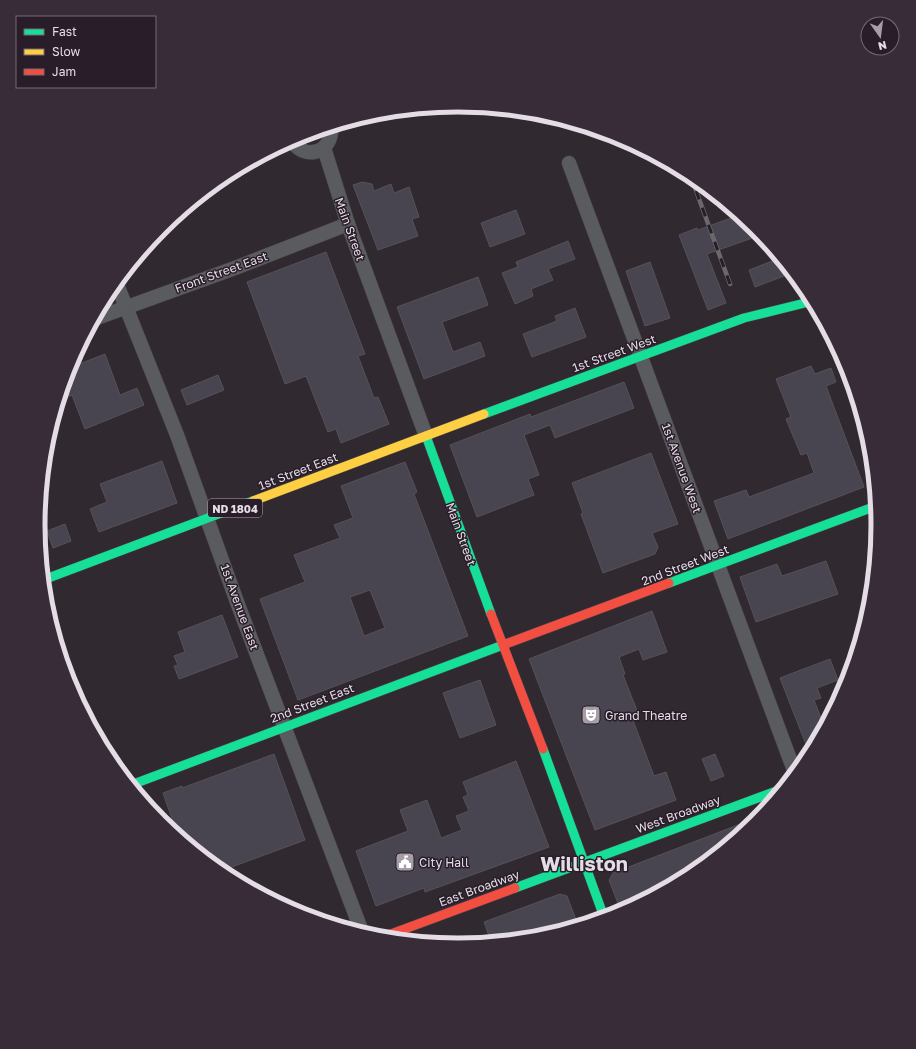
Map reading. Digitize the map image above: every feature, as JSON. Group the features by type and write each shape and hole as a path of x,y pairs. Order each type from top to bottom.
{"main road":[{"name":"1st Street West","path":"426,436 744,318 806,303"},
{"name":"1st Street East","path":"49,578 426,436"},
{"name":"Main Street","path":"426,436 502,645 534,725 602,912"},
{"name":"2nd Street West","path":"502,645 870,508"},
{"name":"2nd Street East","path":"136,783 502,645"},
{"name":"West Broadway","path":"584,862 773,792"},
{"name":"East Broadway","path":"395,933 584,862"}],"street":[{"path":"295,145 301,150 312,153 324,148 331,139 331,131"},
{"name":"Main Street","path":"324,148 348,224 426,436"},
{"name":"1st Avenue West","path":"569,163 793,766"},
{"name":"Front Street East","path":"101,316 348,224"},
{"name":"1st Avenue East","path":"119,289 177,434 237,602 359,925"}],"building":[{"path":"362,182 372,184 374,191 391,184 394,193 409,187 419,217 412,219 418,236 378,250 353,185"},
{"path":"516,210 525,234 490,247 481,223"},
{"path":"731,218 733,221 736,220 755,237 707,254 726,303 708,310 679,235"},
{"path":"568,241 575,259 548,269 553,280 531,289 533,296 515,304 502,273 518,267 516,262"},
{"path":"326,252 365,354 358,356 374,398 378,397 389,424 341,443 336,429 328,432 306,376 285,384 247,282"},
{"path":"775,260 787,275 755,287 749,270"},
{"path":"650,262 670,318 645,326 626,271"},
{"path":"478,277 488,305 442,322 453,352 480,342 485,356 424,379 397,307"},
{"path":"575,308 586,337 532,357 523,334 557,321 555,316"},
{"path":"105,354 120,395 137,388 144,405 85,429 72,395 67,397 66,395 76,365"},
{"path":"811,366 815,374 831,368 836,382 826,386 864,487 728,539 714,501 746,490 749,497 814,473 807,453 801,455 786,419 791,417 776,379"},
{"path":"218,375 224,390 187,405 181,390"},
{"path":"624,382 634,408 555,438 550,425 524,435 539,475 528,479 534,495 477,517 450,445 530,414 531,417"},
{"path":"651,453 678,524 652,533 658,547 655,554 603,573 581,514 583,513 572,483"},
{"path":"162,461 177,503 99,532 90,509 107,502 100,484"},
{"path":"405,462 417,492 414,494 468,636 298,700 260,599 305,582 294,555 340,538 334,525 353,518 341,486","holes":["370,590 385,628 364,636 350,597"]},
{"path":"65,524 71,541 53,548 47,531"},
{"path":"826,561 838,594 756,622 740,577 777,564 782,576"},
{"path":"652,611 667,652 643,660 639,649 619,657 625,674 623,675 638,713 631,715 654,776 666,772 676,800 595,830 529,659"},
{"path":"222,615 238,657 179,679 174,666 178,665 174,656 185,652 178,632"},
{"path":"830,659 838,680 817,688 821,698 814,700 822,720 806,746 780,678"},
{"path":"480,680 496,725 460,738 443,693"},
{"path":"274,754 305,840 229,868 174,824 163,793 182,786 182,788"},
{"path":"715,754 724,776 711,781 702,759"},
{"path":"516,761 549,847 425,892 424,888 376,906 356,851 408,831 400,810 427,800 441,838 462,830 456,816 469,811 463,797 468,795 463,782"},
{"path":"744,823 709,852 687,868 641,895 619,905 609,880 613,873"},
{"path":"560,894 567,896 576,920 539,930 489,937 484,922"}],"railway":[{"path":"695,186 730,284"}],"traffic: fast":[{"path":"484,414 744,318 806,303"},
{"path":"426,436 491,614"},
{"path":"49,578 253,501"},
{"path":"669,583 870,508"},
{"path":"136,783 503,645"},
{"path":"543,749 602,912"},
{"path":"515,888 773,792"}],"traffic: slow":[{"path":"253,501 484,414"}],"traffic: jam":[{"path":"503,645 669,583"},
{"path":"491,614 543,749"},
{"path":"395,933 515,888"}],"place":[{"name":"Grand Theatre","path":"591,715"},
{"name":"City Hall","path":"405,862"}],"district":[{"name":"Williston","path":"584,863"}]}
